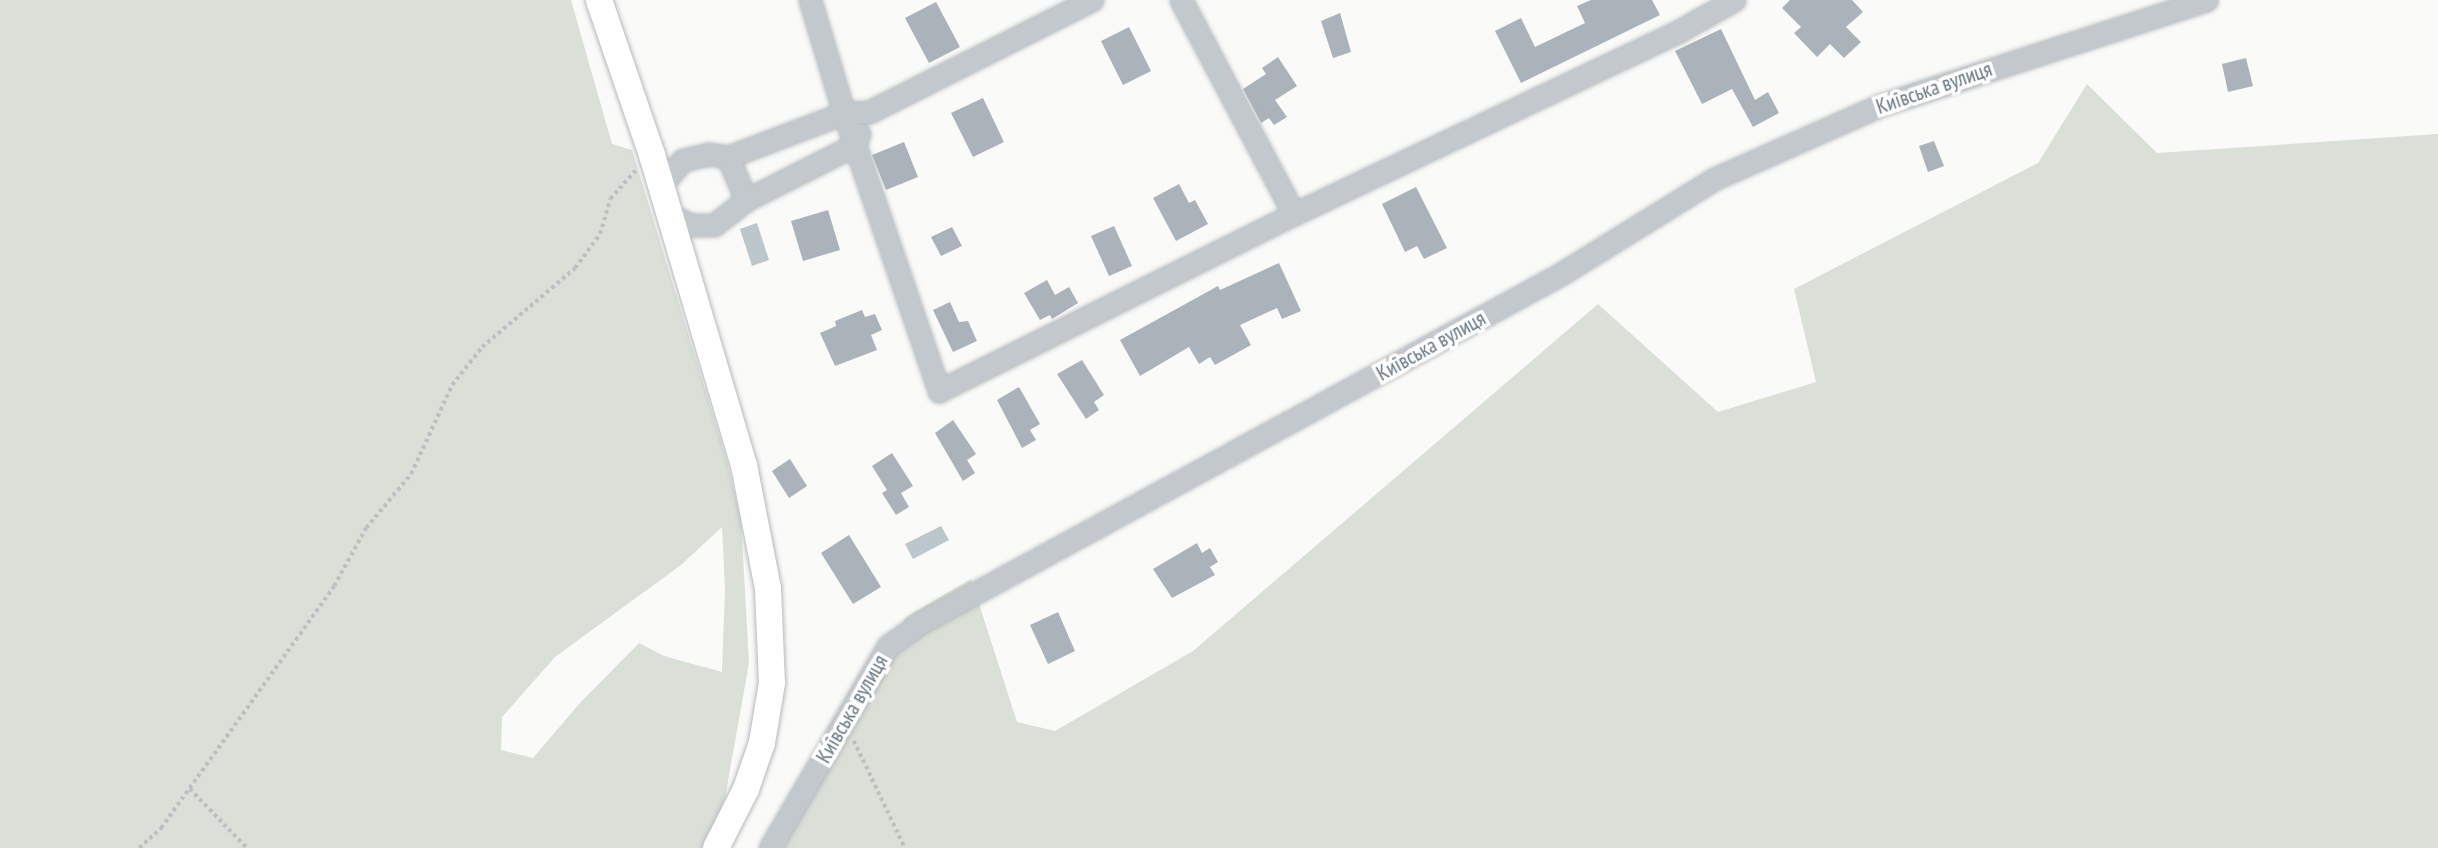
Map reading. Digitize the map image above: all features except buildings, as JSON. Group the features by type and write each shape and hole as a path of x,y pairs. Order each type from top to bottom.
{"main road":[{"path":"599,0 652,155 744,465 768,589 772,683 762,743 746,789 716,848"}],"street":[{"path":"810,0 844,113 939,391 1294,214 1681,30 1734,0"},
{"path":"660,187 683,160 709,154 728,157 844,113 869,112 1092,0"},
{"path":"1181,0 1294,214"},
{"name":"Київська вулиця","path":"769,848 888,646 922,622 1561,274 1714,179 1881,105 2207,0"},
{"path":"669,215 691,225 713,225 746,200 855,145 869,112"},
{"path":"728,157 746,200"}],"path":[{"path":"139,848 161,828 334,586 366,528 411,474 452,386 491,339 575,268 600,234 610,199 618,186 652,155"},
{"path":"845,723 905,848"},
{"path":"189,789 247,848"}],"shaded area":[{"path":"0,0 571,0 612,144 632,150 727,461 741,521 749,663 725,798 706,848 0,848","holes":["722,527 725,588 722,672 664,656 639,643 580,703 533,758 501,750 502,717 555,657 681,565"]},
{"path":"2087,84 2157,153 2438,134 2438,848 774,848 906,617 971,579 1017,722 1055,731 1193,651 1598,304 1718,412 1816,382 1794,289 2038,163"},
{"path":"757,223 769,260 752,266 740,229"},
{"path":"941,526 949,540 913,559 905,544"}]}
